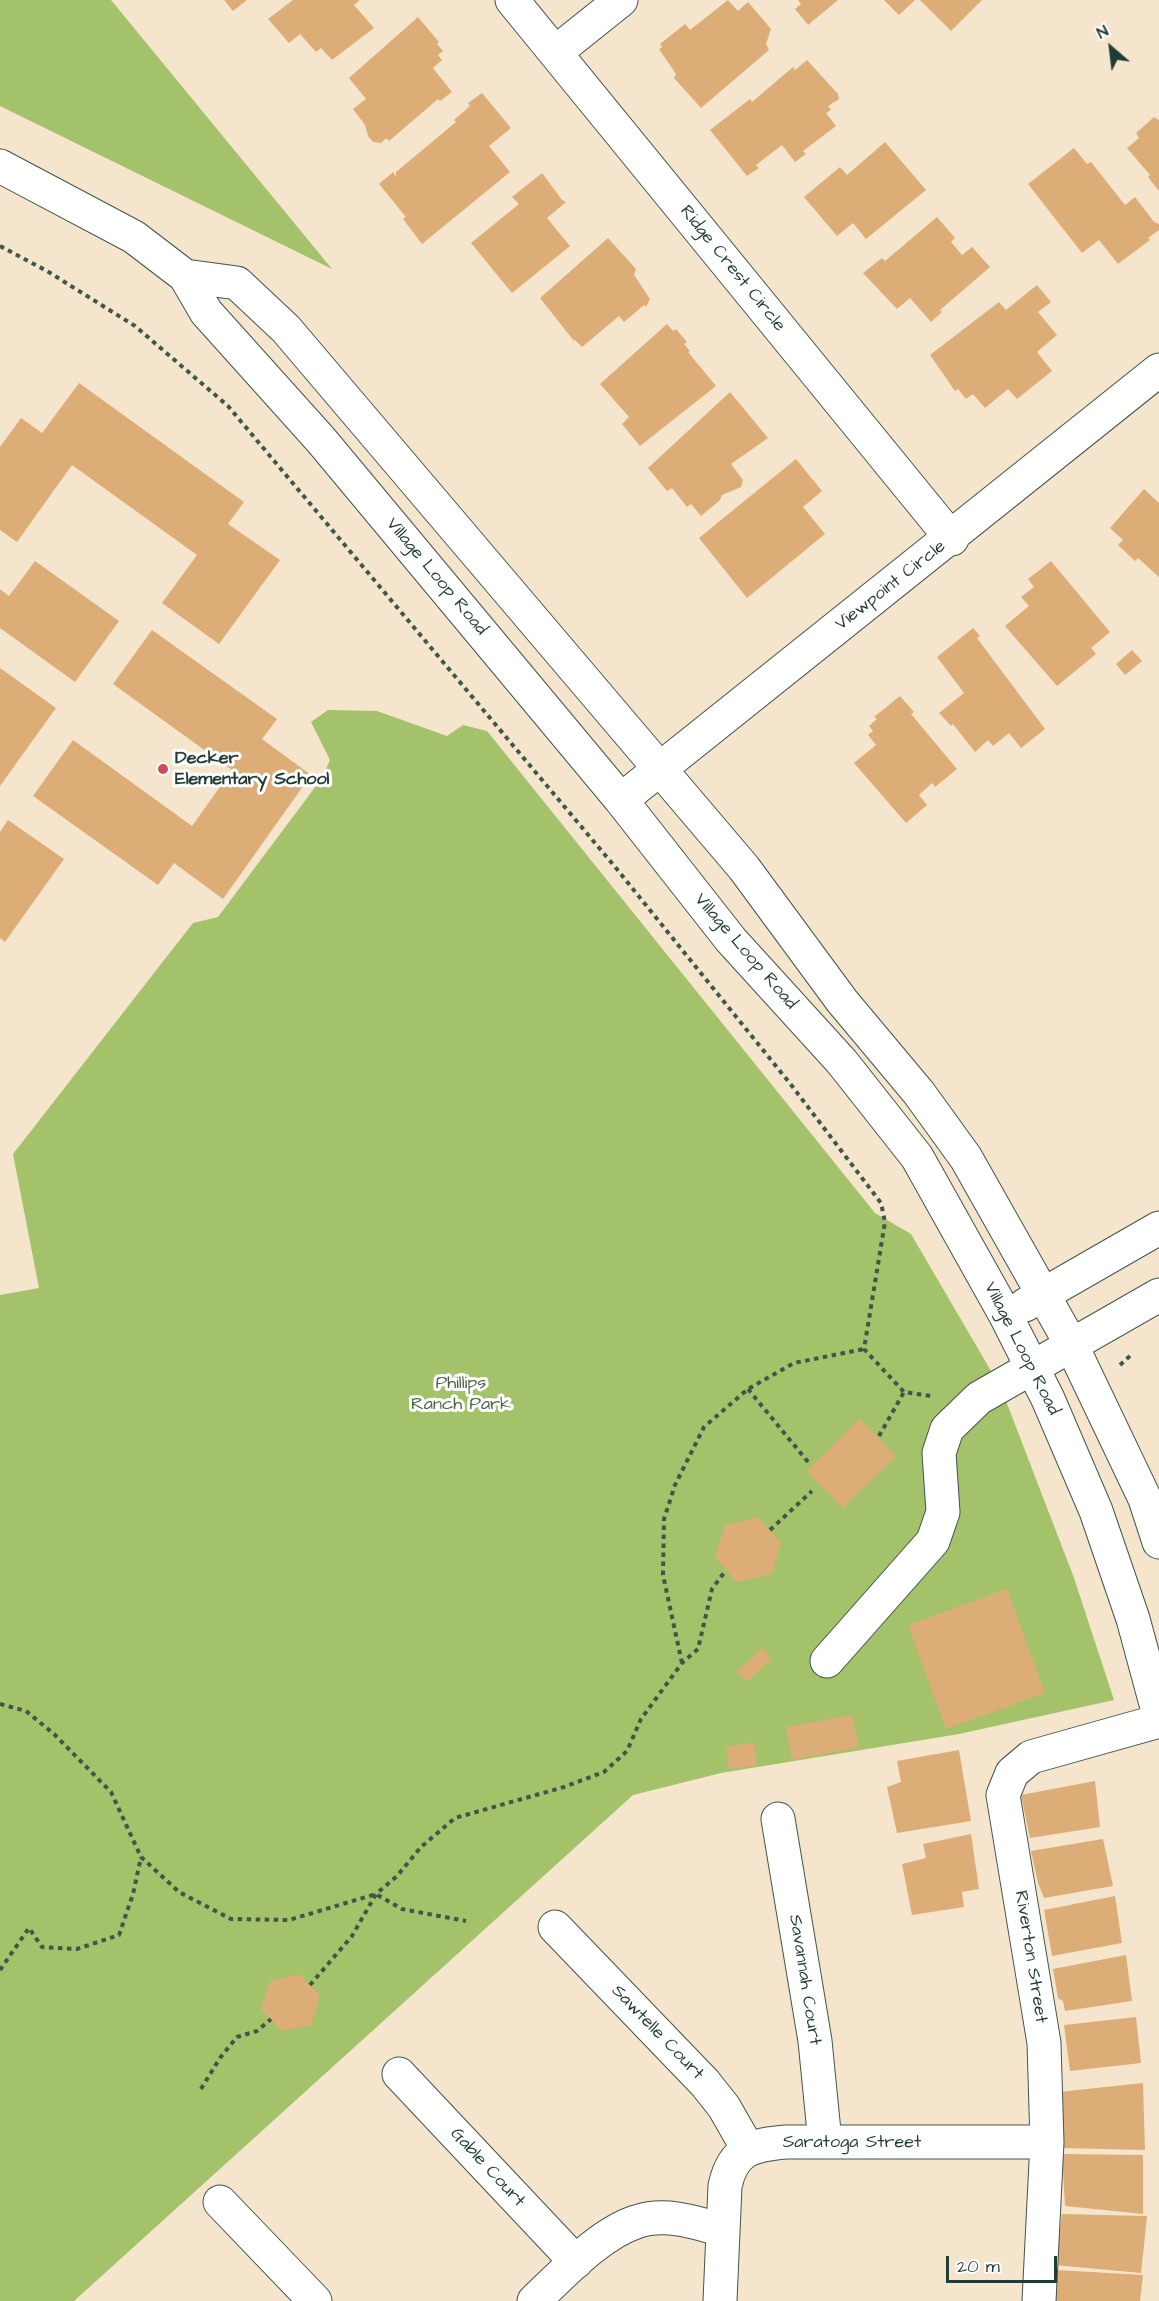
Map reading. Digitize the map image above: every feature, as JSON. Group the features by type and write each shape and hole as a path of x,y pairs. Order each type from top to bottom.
{"street":[{"name":"Ridge Crest Circle","path":"512,0 952,539"},
{"path":"556,52 621,0"},
{"name":"Village Loop Road","path":"0,166 134,237 185,276 206,312 321,440 621,800 731,940 842,1062 917,1158 1006,1316 1032,1367 1096,1511 1133,1619 1159,1715"},
{"name":"Village Loop Road","path":"185,276 237,283 286,329 744,868 842,1001 919,1093 966,1158 1071,1344 1145,1499 1159,1542"},
{"name":"Viewpoint Circle","path":"621,800 952,539 1159,370"},
{"path":"1006,1316 1159,1228"},
{"path":"827,1661 933,1541 943,1512 939,1453 947,1429 979,1398 1159,1295"},
{"name":"Riverton Street","path":"1039,2301 1047,2142 1044,2043 1003,1795 1012,1773 1031,1757 1159,1721"},
{"name":"Savannah Court","path":"778,1819 815,2041 825,2142"},
{"name":"Sawtelle Court","path":"555,1927 705,2083 724,2107 748,2149"},
{"name":"Gable Court","path":"399,2074 576,2262"},
{"name":"Saratoga Street","path":"748,2149 766,2144 825,2142 1047,2142"},
{"path":"720,2301 722,2230 728,2170 737,2156 748,2149"},
{"path":"220,2202 315,2301"},
{"path":"534,2301 576,2262 612,2235 636,2222 663,2218 690,2220 722,2230"}],"path":[{"path":"0,246 48,271 135,326 228,406 616,868 792,1086 881,1203 885,1222 864,1349"},
{"path":"682,1663 663,1575 664,1519 675,1485 704,1427 748,1389 794,1363 864,1349"},
{"path":"864,1349 904,1392 940,1398"},
{"path":"748,1389 808,1462"},
{"path":"879,1436 904,1392"},
{"path":"770,1530 812,1491"},
{"path":"310,1985 352,1936 376,1894 397,1876 421,1847 455,1818 564,1787 604,1772 627,1751 641,1719 682,1663 698,1649 712,1589 726,1570"},
{"path":"0,1704 26,1711 54,1734 111,1792 141,1857 179,1892 231,1919 289,1920 376,1894 402,1909 466,1921"},
{"path":"0,1970 28,1928 42,1947 76,1949 118,1935 133,1894 141,1857"},
{"path":"201,2089 224,2052 237,2037 257,2031 271,2019"}],"green space":[{"path":"0,0 111,0 332,269 0,106"},
{"name":"Phillips Ranch Park","path":"328,710 377,711 447,736 463,725 487,731 875,1213 911,1234 1001,1388 1074,1578 1114,1700 959,1734 721,1773 633,1795 74,2301 0,2301 0,1295 39,1288 13,1154 193,923 218,917 322,778 330,760 311,722"}],"building":[{"path":"224,0 247,0 233,11"},
{"path":"293,0 360,0 354,5 374,28 332,60 321,48 316,52 300,34 289,43 268,19"},
{"path":"728,0 738,11 748,2 771,29 766,44 769,50 701,108 674,78 676,74 659,49 662,47 660,44 685,24 690,30"},
{"path":"798,0 838,0 808,25 795,9 801,4"},
{"path":"884,0 915,0 899,15"},
{"path":"920,0 982,0 951,31"},
{"path":"418,17 439,42 437,44 443,51 438,55 442,60 433,68 452,92 440,101 438,99 389,141 386,138 381,143 373,142 368,136 365,125 353,109 366,99 349,78"},
{"path":"807,60 838,94 839,99 828,106 831,110 826,113 836,126 803,151 806,154 795,162 782,145 756,165 759,168 747,176 710,130 750,99 752,102 793,67 795,70"},
{"path":"482,93 511,128 489,146 510,172 422,244 403,219 406,217 379,184 393,172 396,177 396,172 456,122 454,120 470,106 468,103"},
{"path":"1154,117 1159,120 1159,191 1148,177 1150,175 1127,148 1139,138 1136,133"},
{"path":"885,142 926,190 866,239 853,223 837,236 804,197 840,167 847,175"},
{"path":"1074,148 1087,164 1091,162 1125,205 1135,197 1154,222 1159,224 1159,230 1148,238 1150,240 1118,264 1099,240 1082,253 1028,184"},
{"path":"542,173 562,200 566,202 547,218 570,246 512,293 471,243 519,204 512,197"},
{"path":"937,217 955,238 951,242 962,255 972,247 990,267 940,310 942,312 931,322 910,298 897,309 863,273 882,258 885,261"},
{"path":"608,238 636,269 634,275 650,299 646,307 644,305 624,322 619,316 582,347 574,341 540,298"},
{"path":"1037,285 1051,302 1038,312 1057,335 1037,352 1052,371 1017,399 1008,389 985,408 973,394 966,399 958,389 955,391 930,355 999,302 1006,310"},
{"path":"667,324 673,331 676,329 687,342 684,344 690,351 688,352 716,386 640,446 622,424 629,417 600,384"},
{"path":"79,383 244,502 228,524 280,560 219,644 162,603 197,555 72,465 17,542 0,530 0,447 21,418 42,433"},
{"path":"730,392 768,438 731,464 743,480 741,487 722,495 720,500 701,516 691,504 687,507 672,488 667,491 648,468"},
{"path":"796,459 822,491 803,507 825,534 747,598 699,538"},
{"path":"1144,489 1159,503 1159,577 1138,558 1135,561 1118,545 1123,540 1110,528"},
{"path":"35,561 119,621 75,682 0,628 0,589 9,596"},
{"path":"1051,561 1110,632 1091,648 1096,654 1057,686 1005,626 1029,606 1021,597 1034,587 1028,579"},
{"path":"973,628 980,636 977,638 1045,729 1021,748 1009,733 993,746 988,740 975,752 953,724 951,726 939,713 964,693 937,657"},
{"path":"152,630 277,719 262,739 311,775 223,899 174,863 158,885 33,796 73,740 192,826 232,770 113,684"},
{"path":"1132,650 1142,661 1125,675 1116,664"},
{"path":"0,668 56,708 0,786"},
{"path":"900,696 914,712 911,714 957,769 935,787 932,783 919,795 927,805 906,823 854,763 876,745 868,735 873,731 869,726 877,719 874,717"},
{"path":"8,820 64,859 5,942 0,938 0,832"},
{"path":"860,1419 896,1456 843,1508 807,1471"},
{"path":"758,1517 781,1542 772,1574 737,1582 715,1557 725,1525"},
{"path":"1007,1589 1045,1693 946,1729 908,1625"},
{"path":"763,1648 772,1659 746,1682 737,1671"},
{"path":"852,1715 859,1747 792,1760 786,1727"},
{"path":"754,1742 757,1766 729,1769 726,1747"},
{"path":"959,1750 971,1821 897,1833 887,1787 901,1782 897,1761"},
{"path":"1095,1781 1100,1827 1030,1838 1021,1795"},
{"path":"971,1834 979,1889 962,1892 964,1907 912,1915 902,1864 926,1858 923,1844"},
{"path":"1103,1839 1113,1886 1044,1898 1031,1851"},
{"path":"1115,1896 1122,1943 1052,1956 1044,1910"},
{"path":"1126,1955 1132,2001 1065,2011 1063,2001 1058,1998 1053,1969"},
{"path":"299,1974 320,1996 311,2025 282,2031 261,2009 270,1981"},
{"path":"1136,2017 1141,2063 1070,2071 1064,2025"},
{"path":"1143,2083 1145,2150 1061,2148 1059,2092"},
{"path":"1062,2154 1143,2155 1143,2214 1065,2206"},
{"path":"1062,2214 1147,2216 1141,2273 1055,2265"},
{"path":"1056,2270 1143,2275 1140,2301 1054,2301"}],"place":[{"name":"Decker Elementary School","path":"163,769"}]}
